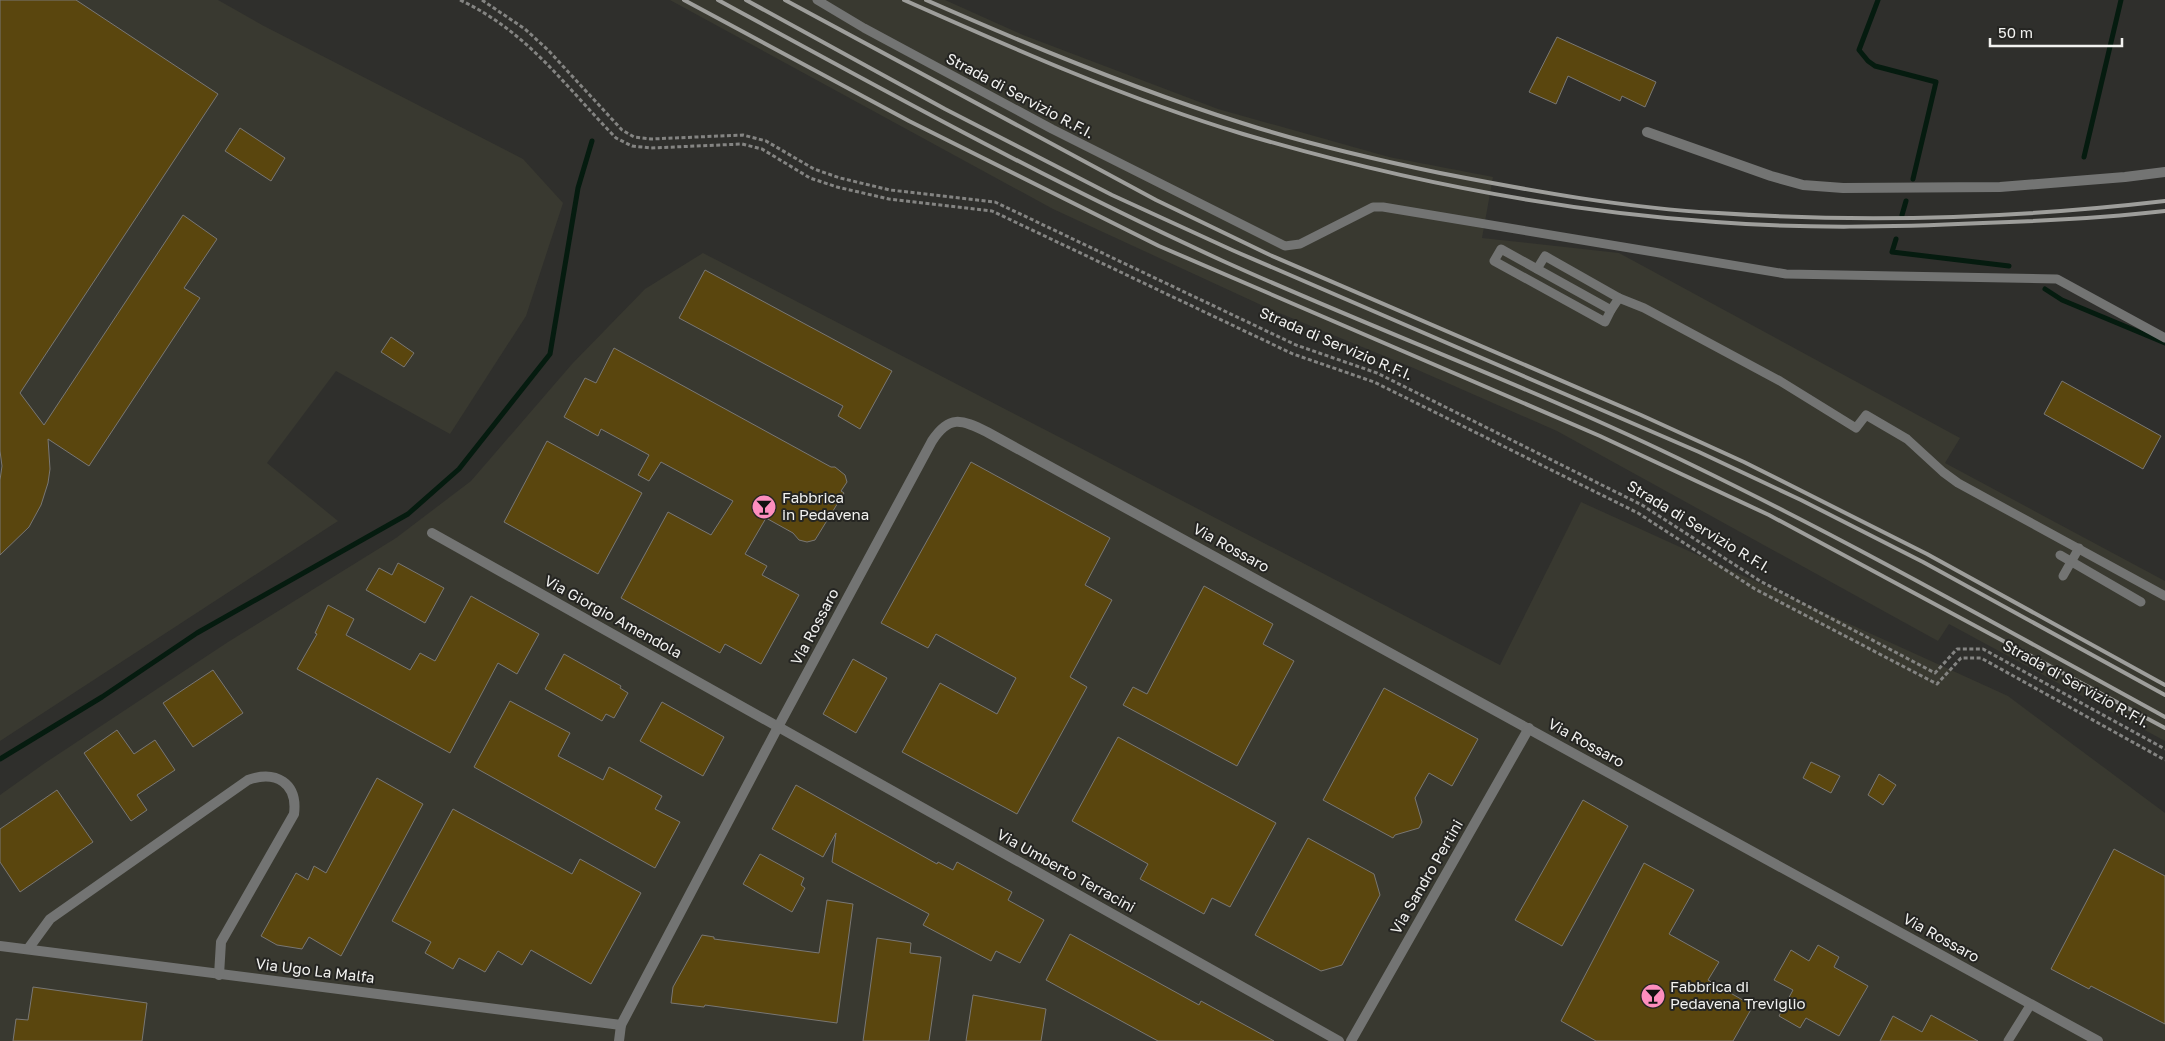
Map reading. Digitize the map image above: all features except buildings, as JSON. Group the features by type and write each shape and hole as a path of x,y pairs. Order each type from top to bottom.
{"street":[{"path":"1647,132 1771,176 1803,184 1843,188 2000,187 2125,178 2165,172"},
{"name":"Via Rossaro","path":"621,1025 778,727 932,442 945,426 959,421 971,424 986,432 2098,1041"},
{"name":"Via Giorgio Amendola","path":"432,533 778,727"},
{"name":"Via Umberto Terracini","path":"778,727 1339,1041"},
{"name":"Via Sandro Pertini","path":"1351,1041 1529,728"},
{"path":"28,949 50,919 248,780 261,776 273,776 287,785 294,795 294,814 222,942 220,974"},
{"name":"Via Ugo La Malfa","path":"2,945 621,1025"},
{"path":"619,1041 621,1025"}],"lane":[{"name":"Strada di Servizio R.F.I.","path":"817,0 864,28 1052,129 1285,246 1300,244 1373,207 1382,207 1786,274 2057,279 2165,338"},
{"path":"1611,310 1501,249 1494,261 1605,322 1619,298"},
{"path":"1537,269 1545,256 1619,298 1644,308 1780,381 1856,428 1866,415 1907,440 1958,483 2165,596"},
{"path":"2063,576 2079,548"},
{"path":"2060,554 2141,602"},
{"path":"2008,1041 2031,1004"}],"path":[{"path":"460,0 519,36 616,138 632,146 651,148 742,144 762,149 810,178 837,187 889,199 992,211 1293,354 1374,382 1638,513 1756,589 1936,684 1961,658 1981,658 2165,760"},
{"name":"Strada di Servizio R.F.I.","path":"482,0 525,29 548,50 622,130 634,137 651,139 742,135 766,140 814,169 840,178 890,190 995,202 1296,345 1377,373 1642,505 1760,581 1935,673 1957,649 1983,649 2165,749"}],"shaded area":[{"path":"0,0 218,0 262,25 523,159 563,203 526,316 450,434 336,371 267,463 338,521 0,741"},
{"path":"670,0 945,0 1023,35 1218,109 1389,157 1493,177 1482,238 1619,253 1960,438 1945,463 2165,581 2165,741 1949,624 1938,641 1557,431 1411,367 1272,310 1053,209"},
{"path":"703,253 1500,665 1581,502 2008,696 2165,813 2165,1041 0,1041 0,795 228,642 396,538 471,481 572,364 645,289"}],"waterway":[{"path":"1878,0 1859,50 1875,66 1936,82 1913,179"},
{"path":"2084,157 2121,0"},
{"path":"0,759 102,697 197,633 408,514 459,469 550,354 578,188 592,141"},
{"path":"1902,215 1906,201"},
{"path":"1896,239 1892,252 2009,266"},
{"path":"2045,289 2062,300 2165,343"}],"railway":[{"path":"684,0 909,121 1159,246 1600,436 1769,515 2165,728"},
{"path":"718,0 968,135 1158,231 1281,287 1576,411 1692,465 1812,525 2165,717"},
{"path":"746,0 945,109 1112,195 1232,250 1699,452 1801,500 1923,562 2165,695"},
{"path":"785,0 1156,200 1270,255 1641,415 1744,462 1927,554 2165,685"},
{"path":"904,0 1029,55 1114,89 1200,120 1243,134 1359,165 1477,191 1597,210 1656,217 1749,224 1850,227 2029,221 2165,211"},
{"path":"926,0 1004,34 1122,81 1266,131 1440,173 1544,192 1613,203 1683,211 1830,218 1998,215 2165,201"}],"place":[{"name":"Fabbrica in Pedavena","path":"764,507"},
{"name":"Fabbrica di Pedavena Treviglio","path":"1653,996"}]}
